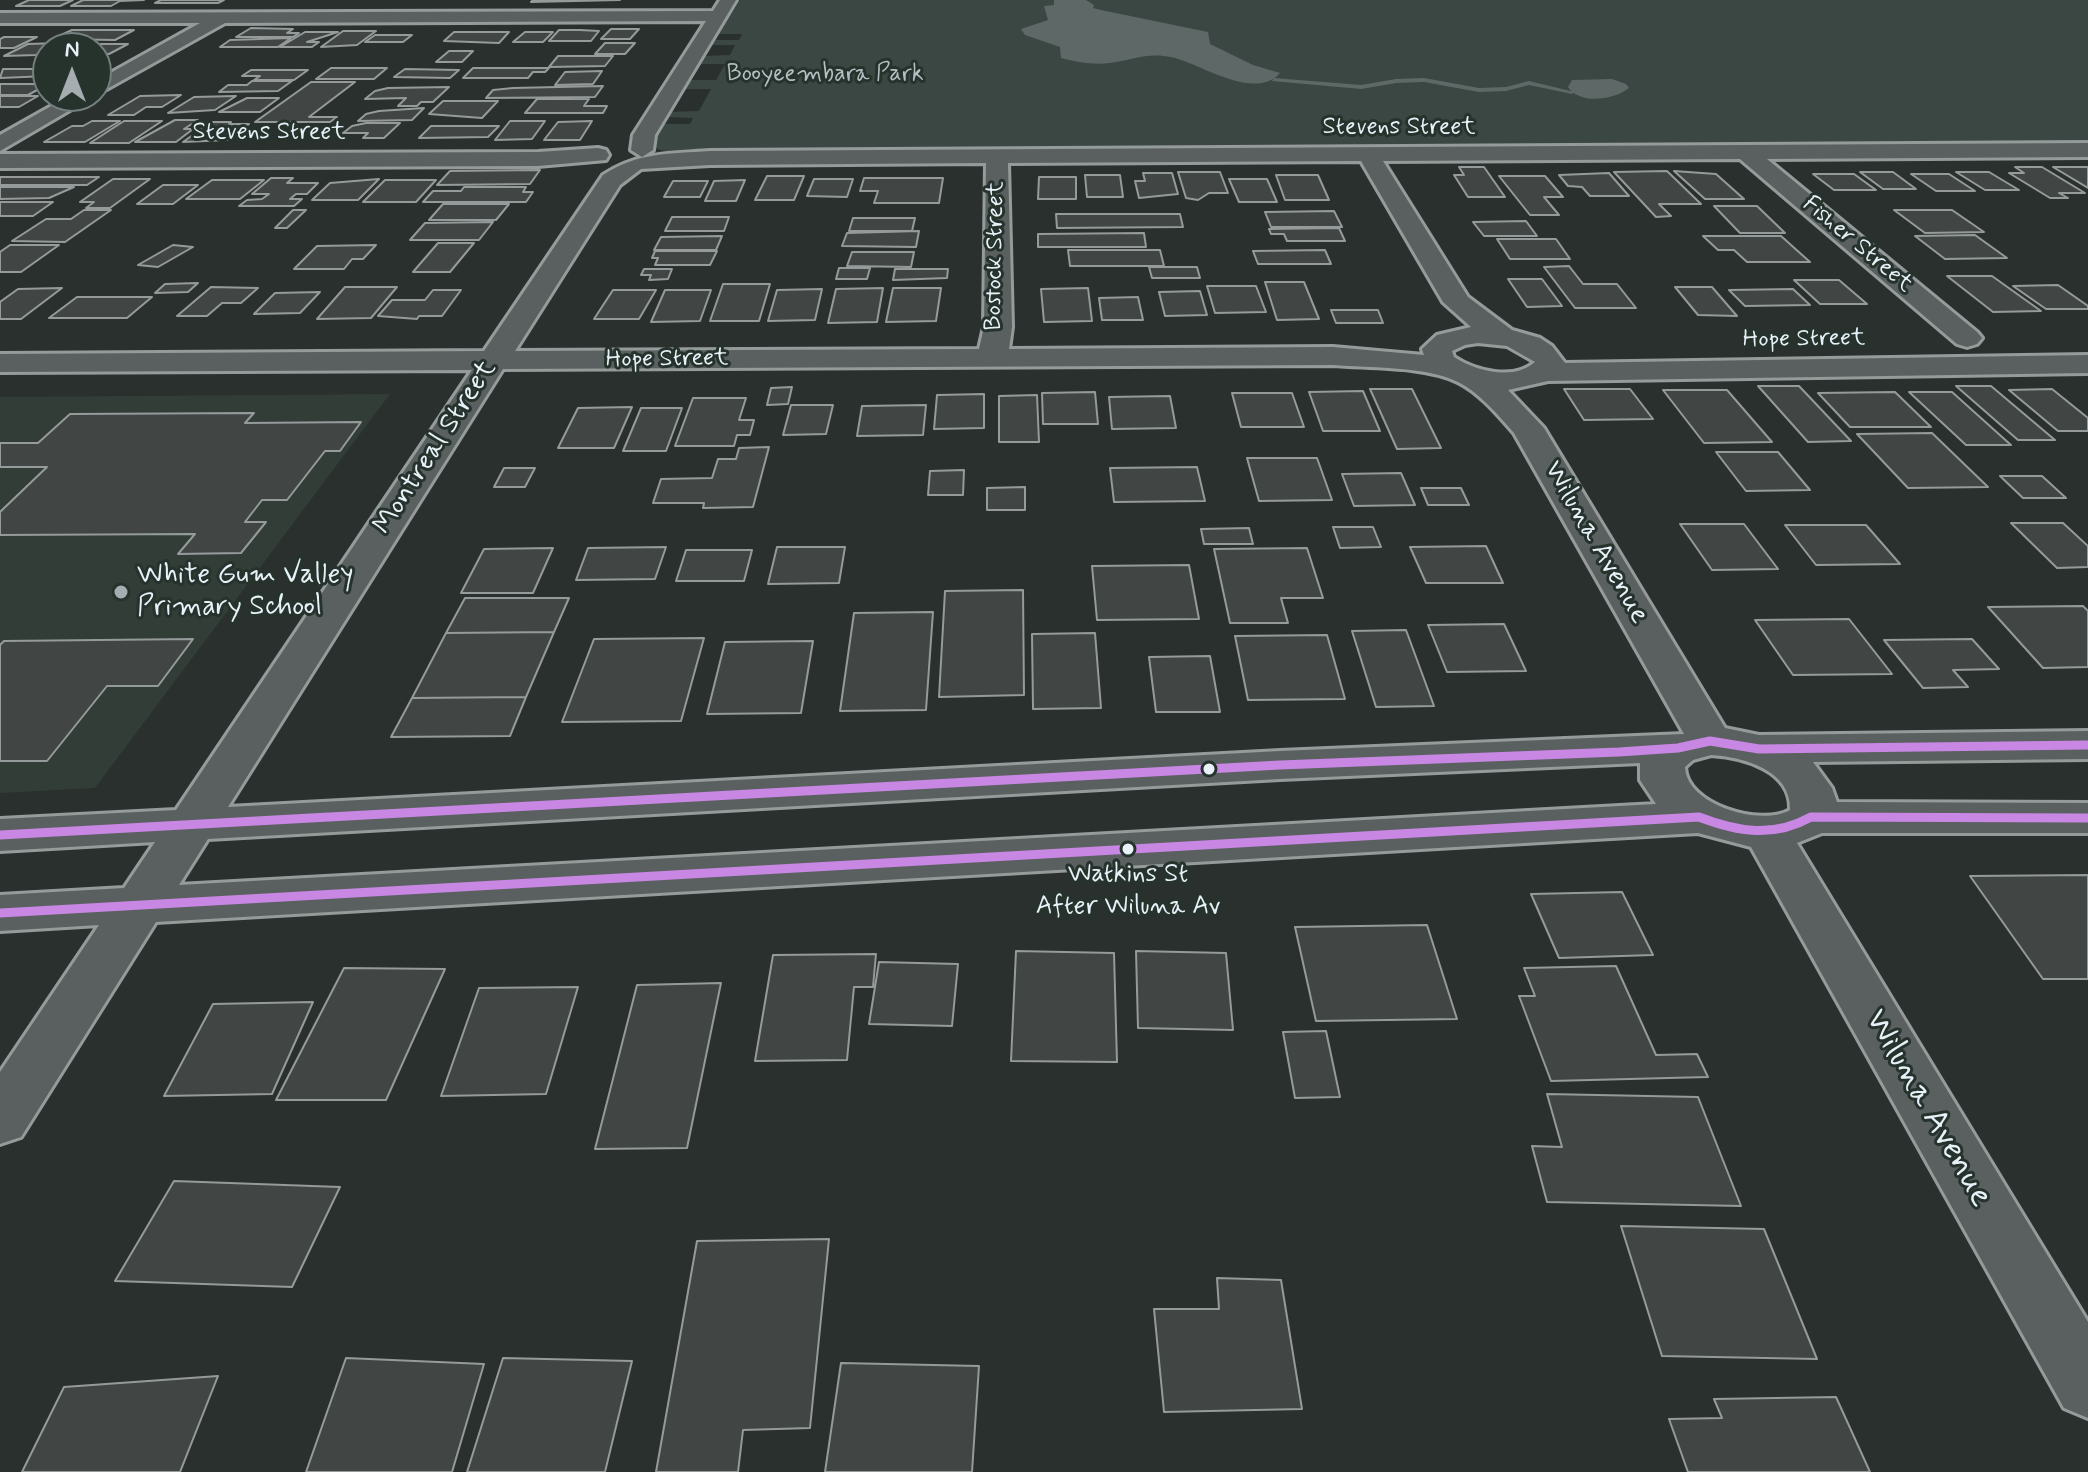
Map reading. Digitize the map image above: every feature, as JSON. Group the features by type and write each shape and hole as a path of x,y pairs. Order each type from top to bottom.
{"street":[{"path":"112,80 252,0"},
{"path":"0,18 723,8"},
{"name":"Montreal Street","path":"0,1120 723,8"},
{"path":"0,144 56,112"},
{"name":"Stevens Street","path":"0,161 2088,150"},
{"name":"Fisher Street","path":"1747,153 1967,338"},
{"path":"1368,154 1457,302 1511,338 1547,356 1550,362 1538,375"},
{"name":"Bostock Street","path":"993,356 998,327 997,156"},
{"path":"1452,356 1457,302"},
{"path":"1452,356 1473,335 1574,342"},
{"path":"1920,339 2088,337"},
{"name":"Hope Street","path":"0,363 1452,356 1503,380 1538,375 2088,364"},
{"name":"Wiluna Avenue","path":"1452,356 1528,428 1694,744"},
{"name":"Wiluna Avenue","path":"1528,428 1538,375"},
{"path":"1694,744 1667,757 1662,767 1669,793 1699,817 1732,829 2088,818"},
{"path":"0,835 1694,744 1759,749 2088,745"},
{"path":"1759,749 1789,765 1810,786 1815,807 1789,825"},
{"path":"0,913 1699,817"},
{"name":"Wiluna Avenue","path":"1789,825 2088,1385"}],"shaded area":[{"path":"1054,0 1086,0 1094,5 1093,8 1208,32 1210,44 1253,65 1280,73 1269,81 1256,84 1227,78 1171,57 1148,56 1103,64 1061,58 1060,47 1025,35 1021,29 1048,20 1044,6 1054,5"},
{"path":"1612,79 1629,88 1597,99 1580,96 1568,87 1572,80"},
{"name":"White Gum Valley Primary School","path":"390,394 95,788 0,793 0,397"}],"green space":[{"name":"Booyeembara Park","path":"740,0 2088,0 2088,146 680,153 660,150 650,144 661,124 690,124 693,118 665,117 669,112 699,111 711,89 684,89 688,80 716,80 725,64 698,64 704,56 730,55 735,45 711,45 714,40 739,40 742,34 718,34"}],"building":[{"path":"29,0 73,0 60,6 16,6"},
{"path":"83,0 144,0 120,1 111,6 71,6"},
{"path":"161,0 224,0 218,3 155,3"},
{"path":"533,0 620,0 531,2"},
{"path":"251,28 293,29 287,33 299,33 293,37 236,37"},
{"path":"611,29 639,29 630,39 601,39"},
{"path":"134,30 115,40 112,40 112,32 68,32"},
{"path":"559,30 599,31 591,41 549,41"},
{"path":"343,31 376,31 357,45 321,47"},
{"path":"305,32 338,32 307,42 319,42 312,47 280,47"},
{"path":"454,32 509,32 499,43 444,41"},
{"path":"525,32 553,32 543,42 513,42"},
{"path":"375,35 412,35 403,42 365,42"},
{"path":"32,37 14,48 0,48 0,39"},
{"path":"291,38 278,47 220,47 230,40"},
{"path":"605,43 635,43 625,54 595,54"},
{"path":"32,44 32,55 4,56"},
{"path":"112,44 128,44 112,52"},
{"path":"449,51 473,51 462,62 436,62"},
{"path":"558,56 613,56 605,66 549,67"},
{"path":"331,68 387,68 374,79 316,79"},
{"path":"473,68 549,68 545,72 533,72 528,78 463,78"},
{"path":"3,69 32,69 32,77 0,78"},
{"path":"405,69 459,70 450,78 394,77"},
{"path":"251,70 308,70 294,80 254,80 260,76 242,76"},
{"path":"602,71 593,84 555,85 565,72"},
{"path":"252,81 292,81 278,91 219,92 228,85 247,85"},
{"path":"311,82 355,82 309,117 337,117 330,122 255,122"},
{"path":"0,84 32,84 32,93 28,95 0,95"},
{"path":"603,86 595,97 486,98 493,90"},
{"path":"449,87 433,102 421,102 417,106 398,106 406,98 365,99 375,91 388,88"},
{"path":"181,95 162,107 146,107 134,115 108,115 140,96"},
{"path":"0,96 32,96 32,99 19,107 0,107"},
{"path":"236,96 215,110 168,113 194,97"},
{"path":"247,98 279,98 260,112 219,112"},
{"path":"537,99 589,99 584,106 607,106 603,113 525,113"},
{"path":"443,101 498,101 482,118 429,114"},
{"path":"424,108 412,120 358,121 366,114 379,111"},
{"path":"175,120 198,120 184,129 193,129 176,142 135,142"},
{"path":"92,121 120,121 85,142 44,142 72,126 83,126"},
{"path":"124,121 162,121 129,143 90,143"},
{"path":"510,121 545,121 532,139 495,140"},
{"path":"592,121 580,140 544,140 558,122"},
{"path":"211,122 249,124 228,140 183,142"},
{"path":"400,123 384,138 363,138 368,133 343,133 352,126"},
{"path":"431,126 499,126 488,137 419,138"},
{"path":"1459,167 1484,167 1505,197 1468,197 1454,175 1464,175"},
{"path":"2015,167 2042,167 2085,193 2059,193 2068,198 2050,198 2009,173 2024,173"},
{"path":"2053,167 2088,167 2088,188"},
{"path":"540,170 530,184 437,185 450,171"},
{"path":"1667,171 1701,204 1659,204 1671,216 1656,217 1614,172"},
{"path":"1674,171 1716,174 1744,199 1705,199"},
{"path":"1178,172 1220,172 1228,193 1209,193 1198,200 1186,198"},
{"path":"1860,172 1893,172 1916,189 1883,189"},
{"path":"1956,172 1989,172 2019,190 1985,190"},
{"path":"1143,173 1172,173 1178,194 1139,198 1135,181 1145,181"},
{"path":"1609,173 1629,196 1590,196 1582,187 1568,186 1559,175"},
{"path":"1813,174 1854,174 1876,190 1834,190"},
{"path":"1911,174 1949,174 1975,191 1936,191"},
{"path":"1085,175 1120,175 1123,197 1087,197"},
{"path":"1276,175 1318,175 1329,200 1285,200"},
{"path":"767,176 804,176 794,200 755,200"},
{"path":"1499,176 1545,176 1563,197 1544,197 1559,215 1530,215"},
{"path":"0,177 99,177 87,185 0,185"},
{"path":"1039,177 1076,177 1076,199 1038,199"},
{"path":"271,178 293,178 287,183 318,183 307,194 296,194 290,199 302,199 294,206 239,206 247,200 262,199 269,194 252,194"},
{"path":"864,178 943,178 939,203 874,203 878,191 860,191"},
{"path":"113,179 150,179 110,208 86,208 94,202 80,202"},
{"path":"379,179 358,200 312,200 330,183"},
{"path":"814,179 853,179 847,197 807,196"},
{"path":"1229,179 1267,179 1277,202 1239,202"},
{"path":"212,180 264,180 240,199 186,199"},
{"path":"385,180 436,180 416,202 363,202"},
{"path":"745,180 736,201 705,201 714,181"},
{"path":"673,181 708,181 700,197 664,197"},
{"path":"163,185 198,185 173,204 137,204"},
{"path":"0,187 74,187 49,198 0,199"},
{"path":"464,187 526,187 523,192 533,192 526,202 423,202 433,191 461,191"},
{"path":"0,202 53,202 33,216 0,216"},
{"path":"443,204 509,204 496,220 429,220"},
{"path":"1714,206 1757,206 1785,233 1740,233"},
{"path":"84,210 111,210 65,242 12,241 46,219 71,219"},
{"path":"293,210 306,210 287,228 275,228"},
{"path":"1894,210 1952,210 1984,232 1925,233"},
{"path":"1334,211 1342,227 1271,227 1265,212"},
{"path":"1056,214 1180,214 1183,227 1057,228"},
{"path":"672,217 729,217 724,231 665,231"},
{"path":"853,218 915,218 912,231 849,231"},
{"path":"1526,221 1537,236 1484,236 1473,222"},
{"path":"493,222 479,240 410,240 425,223"},
{"path":"1339,228 1345,241 1287,241 1284,234 1271,234 1269,229"},
{"path":"919,231 916,247 842,246 847,233"},
{"path":"1144,233 1146,247 1038,247 1038,234"},
{"path":"1975,235 2007,258 1945,259 1915,236"},
{"path":"722,236 716,250 654,250 661,237"},
{"path":"1703,236 1781,236 1810,262 1747,262 1734,250 1718,250"},
{"path":"1497,239 1556,239 1570,259 1510,259"},
{"path":"438,243 474,243 450,272 413,272"},
{"path":"10,245 59,245 21,272 0,272 0,252"},
{"path":"173,245 193,247 158,267 138,265"},
{"path":"376,245 363,259 352,259 344,269 294,269 317,246"},
{"path":"1068,250 1160,250 1164,266 1070,266"},
{"path":"1325,250 1331,264 1258,264 1253,251"},
{"path":"655,251 717,251 710,265 655,265 658,258 652,258"},
{"path":"852,252 914,252 911,267 847,266"},
{"path":"1569,266 1583,284 1617,284 1636,308 1575,308 1544,267"},
{"path":"1149,267 1197,267 1200,278 1152,278"},
{"path":"839,268 870,268 867,279 836,279"},
{"path":"644,269 672,269 668,279 649,280 651,275 641,275"},
{"path":"895,269 948,269 947,278 893,280"},
{"path":"1947,276 1992,276 2041,311 1993,312"},
{"path":"1508,279 1542,279 1562,306 1527,307"},
{"path":"1794,280 1839,280 1867,304 1820,304"},
{"path":"1265,282 1304,282 1319,319 1277,320"},
{"path":"198,283 188,292 155,293 165,284"},
{"path":"723,284 770,284 759,321 710,321"},
{"path":"2058,285 2088,309 2046,309 2013,286"},
{"path":"1207,286 1256,286 1266,312 1215,313"},
{"path":"211,287 258,288 241,303 222,303 207,316 177,316"},
{"path":"345,287 397,287 371,318 317,319"},
{"path":"1675,287 1712,287 1737,316 1698,315"},
{"path":"62,288 21,319 0,319 0,302 18,289"},
{"path":"883,288 877,322 828,323 836,289"},
{"path":"893,288 941,288 936,321 886,322"},
{"path":"1088,288 1092,321 1044,322 1041,289"},
{"path":"822,289 815,320 768,321 777,290"},
{"path":"1793,289 1810,305 1745,306 1729,290"},
{"path":"433,290 461,290 442,316 419,316 417,319 378,316 392,300 425,300"},
{"path":"613,290 656,290 639,319 594,319"},
{"path":"665,290 711,290 700,321 651,322"},
{"path":"1200,291 1207,315 1165,316 1159,292"},
{"path":"320,292 300,313 254,314 275,293"},
{"path":"77,297 152,297 127,318 49,318"},
{"path":"1138,297 1143,320 1102,320 1099,298"},
{"path":"1331,310 1378,310 1383,323 1336,323"},
{"path":"1758,386 1799,386 1851,441 1808,442"},
{"path":"1956,386 1991,386 2055,440 2018,440"},
{"path":"792,387 788,404 767,405 771,388"},
{"path":"1370,389 1412,389 1441,448 1397,449"},
{"path":"1564,389 1630,389 1653,419 1584,420"},
{"path":"2052,389 2088,418 2088,431 2058,431 2009,390"},
{"path":"1663,390 1727,390 1772,442 1704,443"},
{"path":"1363,391 1380,431 1323,431 1309,392"},
{"path":"1095,392 1098,424 1043,424 1042,393"},
{"path":"1895,392 1931,427 1850,427 1818,393"},
{"path":"1909,392 1952,392 2011,445 1966,445"},
{"path":"1232,393 1292,393 1304,427 1241,427"},
{"path":"984,394 984,428 934,429 937,395"},
{"path":"1037,395 1039,442 999,442 999,396"},
{"path":"1170,396 1176,428 1112,429 1109,397"},
{"path":"693,398 746,398 739,420 754,420 750,435 737,435 734,446 675,446"},
{"path":"791,405 833,405 826,434 783,435"},
{"path":"926,405 923,435 857,436 862,406"},
{"path":"632,407 614,448 558,448 578,408"},
{"path":"641,408 682,408 666,451 623,451"},
{"path":"254,413 245,423 361,422 340,451 325,451 287,500 262,500 245,522 266,522 241,553 178,554 195,534 0,535 0,512 47,467 0,467 0,443 38,443 70,414"},
{"path":"1932,433 1988,487 1908,488 1857,434"},
{"path":"769,447 753,507 703,508 704,503 653,503 661,479 712,478 718,459 736,459 739,448"},
{"path":"1716,452 1778,452 1810,490 1746,491"},
{"path":"1247,458 1317,458 1332,500 1259,501"},
{"path":"1197,467 1205,501 1114,502 1110,468"},
{"path":"504,468 535,468 525,487 494,487"},
{"path":"964,470 963,495 928,495 930,471"},
{"path":"1401,473 1415,505 1354,506 1342,474"},
{"path":"2000,476 2042,476 2066,498 2023,498"},
{"path":"1025,487 1025,510 987,510 987,488"},
{"path":"1421,488 1461,488 1469,505 1428,505"},
{"path":"2011,523 2063,523 2088,546 2088,567 2057,568"},
{"path":"1680,524 1744,524 1778,569 1712,570"},
{"path":"1785,525 1866,525 1900,564 1816,565"},
{"path":"1333,527 1373,527 1381,547 1340,548"},
{"path":"1249,528 1253,544 1204,544 1201,529"},
{"path":"1486,546 1503,583 1426,583 1410,547"},
{"path":"666,547 655,579 576,580 588,548"},
{"path":"777,547 845,547 839,583 768,584"},
{"path":"553,548 533,593 461,593 484,549"},
{"path":"1307,548 1323,598 1281,598 1288,623 1230,623 1214,549"},
{"path":"686,550 752,550 744,581 676,581"},
{"path":"1189,565 1199,619 1097,620 1092,566"},
{"path":"1023,590 1024,695 939,697 945,591"},
{"path":"465,598 569,598 554,632 446,633"},
{"path":"2083,606 2088,611 2088,667 2043,668 1988,607"},
{"path":"933,612 926,710 840,711 854,613"},
{"path":"1849,619 1892,674 1793,675 1755,620"},
{"path":"1504,624 1526,671 1447,672 1428,625"},
{"path":"1406,630 1434,706 1376,707 1352,631"},
{"path":"554,632 526,697 412,698 446,633"},
{"path":"1095,633 1101,708 1033,709 1032,634"},
{"path":"1327,635 1345,699 1248,700 1235,636"},
{"path":"704,638 681,721 562,722 594,639"},
{"path":"193,639 158,686 107,686 47,761 0,761 0,645 4,641"},
{"path":"1972,639 1999,669 1953,670 1968,687 1923,688 1884,640"},
{"path":"813,641 801,713 707,714 725,642"},
{"path":"1210,656 1220,712 1156,712 1149,657"},
{"path":"526,697 510,736 391,737 412,698"},
{"path":"2088,875 2088,979 2043,979 1970,876"},
{"path":"1622,892 1653,955 1559,958 1531,894"},
{"path":"1427,925 1457,1019 1316,1021 1295,927"},
{"path":"1016,951 1114,953 1117,1062 1011,1061"},
{"path":"1136,951 1226,953 1233,1030 1138,1028"},
{"path":"876,954 873,987 854,987 847,1060 755,1061 773,955"},
{"path":"879,962 958,964 952,1026 869,1024"},
{"path":"1616,966 1656,1055 1697,1054 1708,1077 1551,1081 1519,996 1535,996 1524,968"},
{"path":"344,968 445,969 386,1100 276,1100"},
{"path":"721,983 687,1148 595,1149 637,985"},
{"path":"578,987 546,1094 441,1096 479,988"},
{"path":"313,1002 272,1094 164,1096 213,1004"},
{"path":"1326,1031 1340,1097 1295,1098 1283,1032"},
{"path":"1547,1094 1698,1097 1741,1206 1547,1202 1532,1146 1562,1147"},
{"path":"174,1181 340,1187 292,1287 115,1281"},
{"path":"1621,1226 1764,1229 1817,1359 1662,1356"},
{"path":"829,1239 810,1428 743,1430 738,1472 656,1472 697,1241"},
{"path":"1217,1278 1281,1280 1302,1409 1164,1412 1154,1309 1219,1309"},
{"path":"346,1358 484,1364 452,1472 306,1472"},
{"path":"503,1358 632,1361 605,1472 467,1472"},
{"path":"841,1363 979,1366 972,1472 825,1472"},
{"path":"218,1376 180,1472 22,1472 64,1387"},
{"path":"1836,1397 1870,1472 1688,1472 1669,1419 1722,1418 1714,1399"}],"waterway":[{"path":"1274,80 1361,87 1424,80 1479,90 1506,89 1529,83 1572,92"}],"transit line":[{"path":"0,835 1280,765 1619,752 1678,748 1710,741 1759,749 2088,745"},
{"path":"0,913 1699,817 1727,827 1755,832 1783,829 1811,817 2088,818"}],"place":[{"name":"White Gum Valley Primary School","path":"121,592"},
{"name":"Watkins St After Wiluna Av","path":"1128,849"}]}
